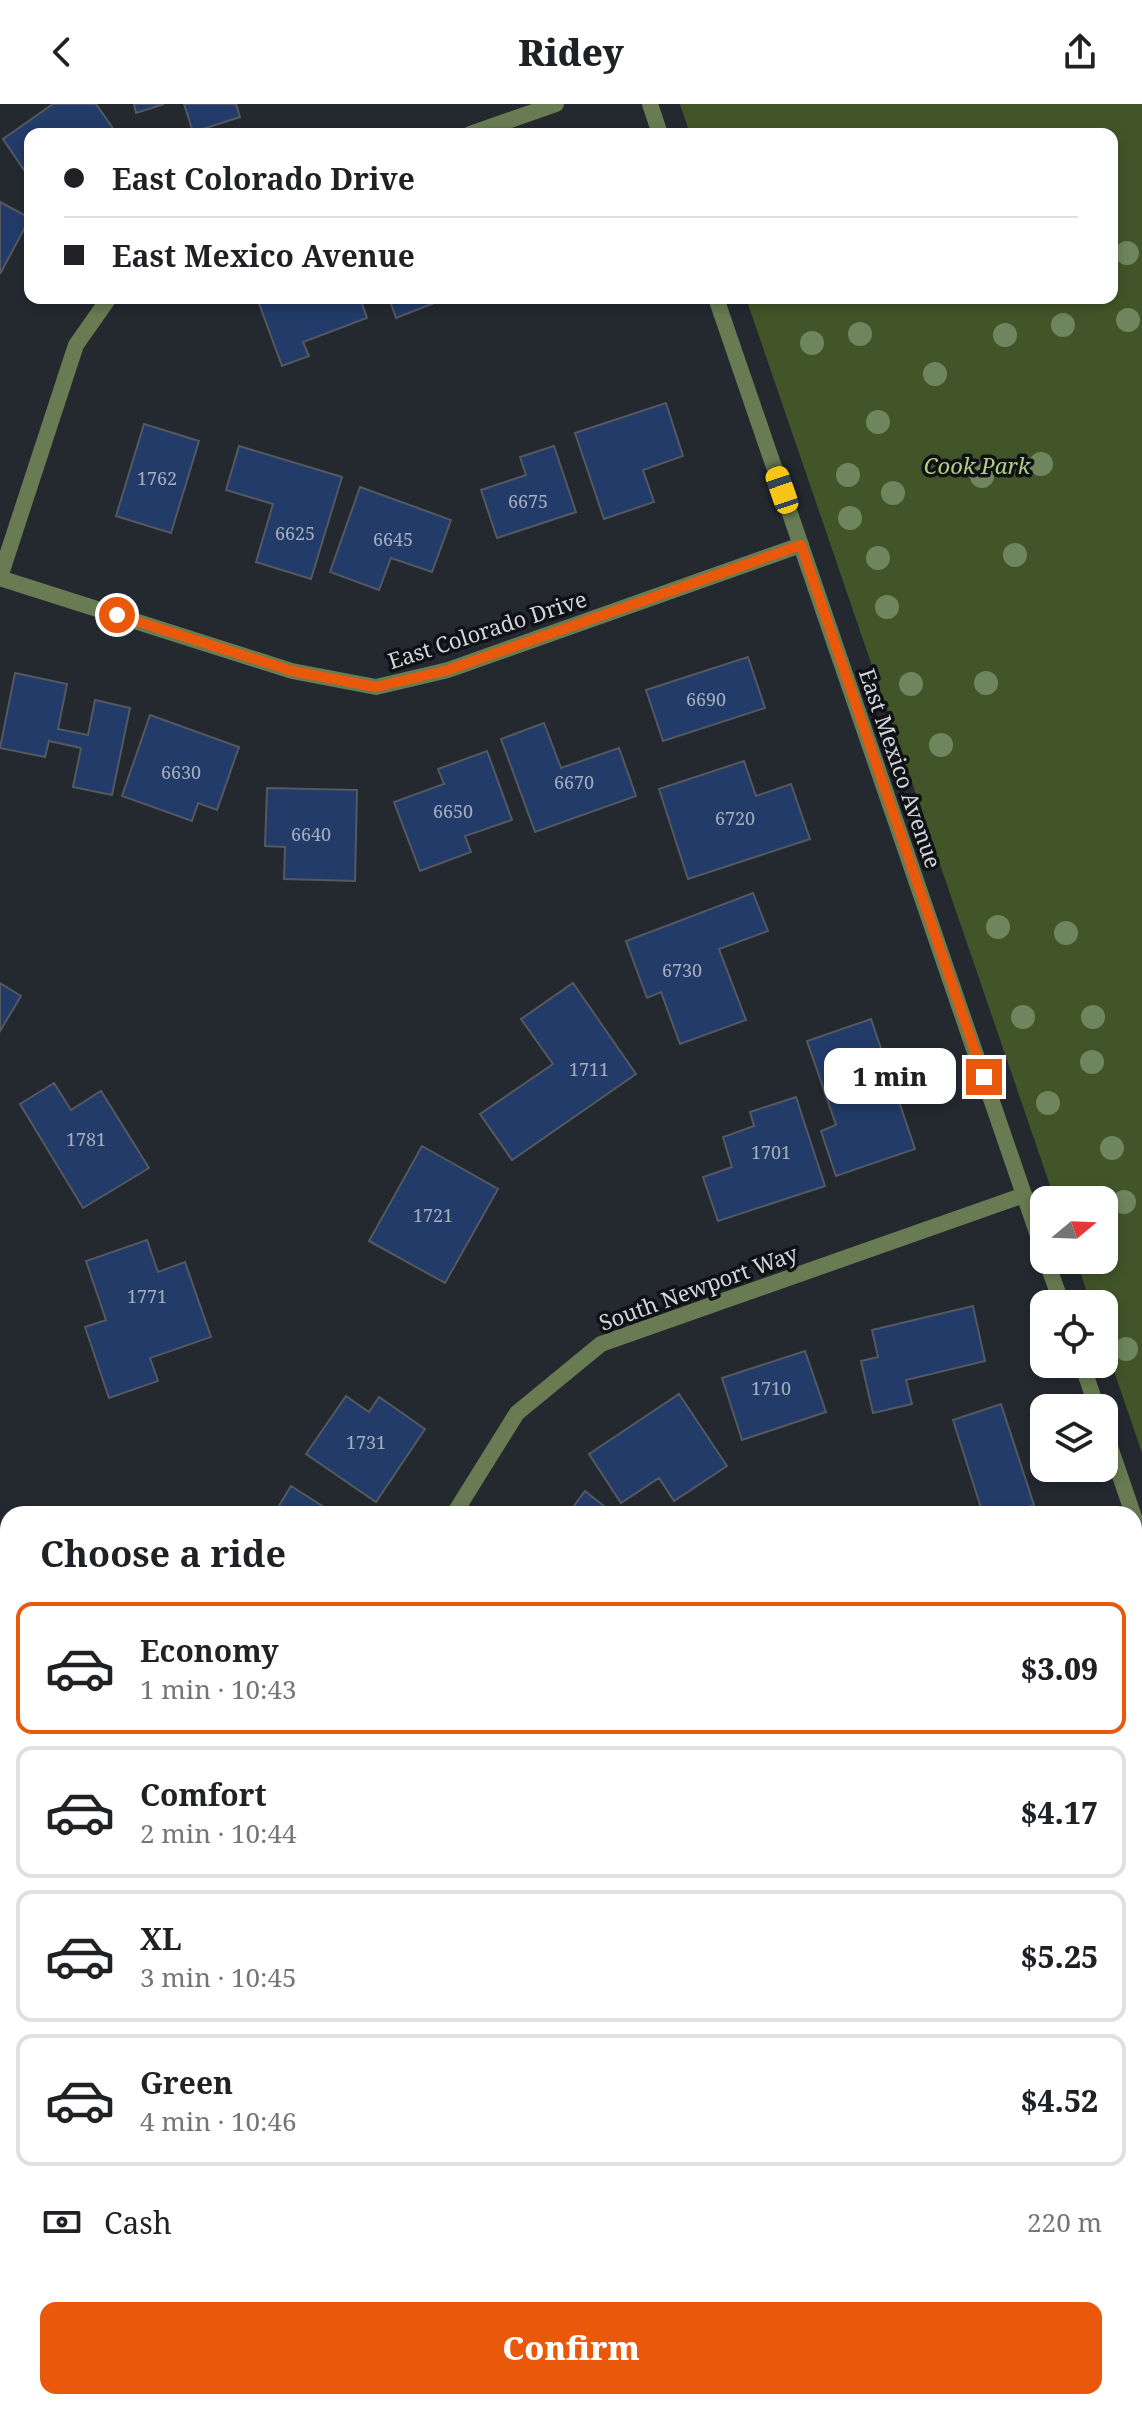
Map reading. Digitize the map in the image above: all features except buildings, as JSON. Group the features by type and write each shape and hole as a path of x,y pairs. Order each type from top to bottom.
{"street":[{"path":"487,128 556,104"},
{"path":"650,104 658,128"},
{"path":"0,577 76,345 105,304"},
{"name":"East Mexico Avenue","path":"718,304 1030,1212"},
{"name":"East Colorado Drive","path":"0,577 292,671 376,687 448,670 801,545"},
{"name":"South Newport Way","path":"459,1506 517,1413 601,1344 1024,1195"},
{"path":"1118,1469 1131,1506"}],"green space":[{"name":"Cook Park","path":"680,104 1142,104 1142,1453 1116,1378 1118,1290 1086,1290 1081,1274 1118,1274 1118,1186 1050,1186 748,304 1118,304 1118,128 688,128"}],"route":[{"path":"117,615 292,671 376,687 448,670 801,545 984,1077"}]}
